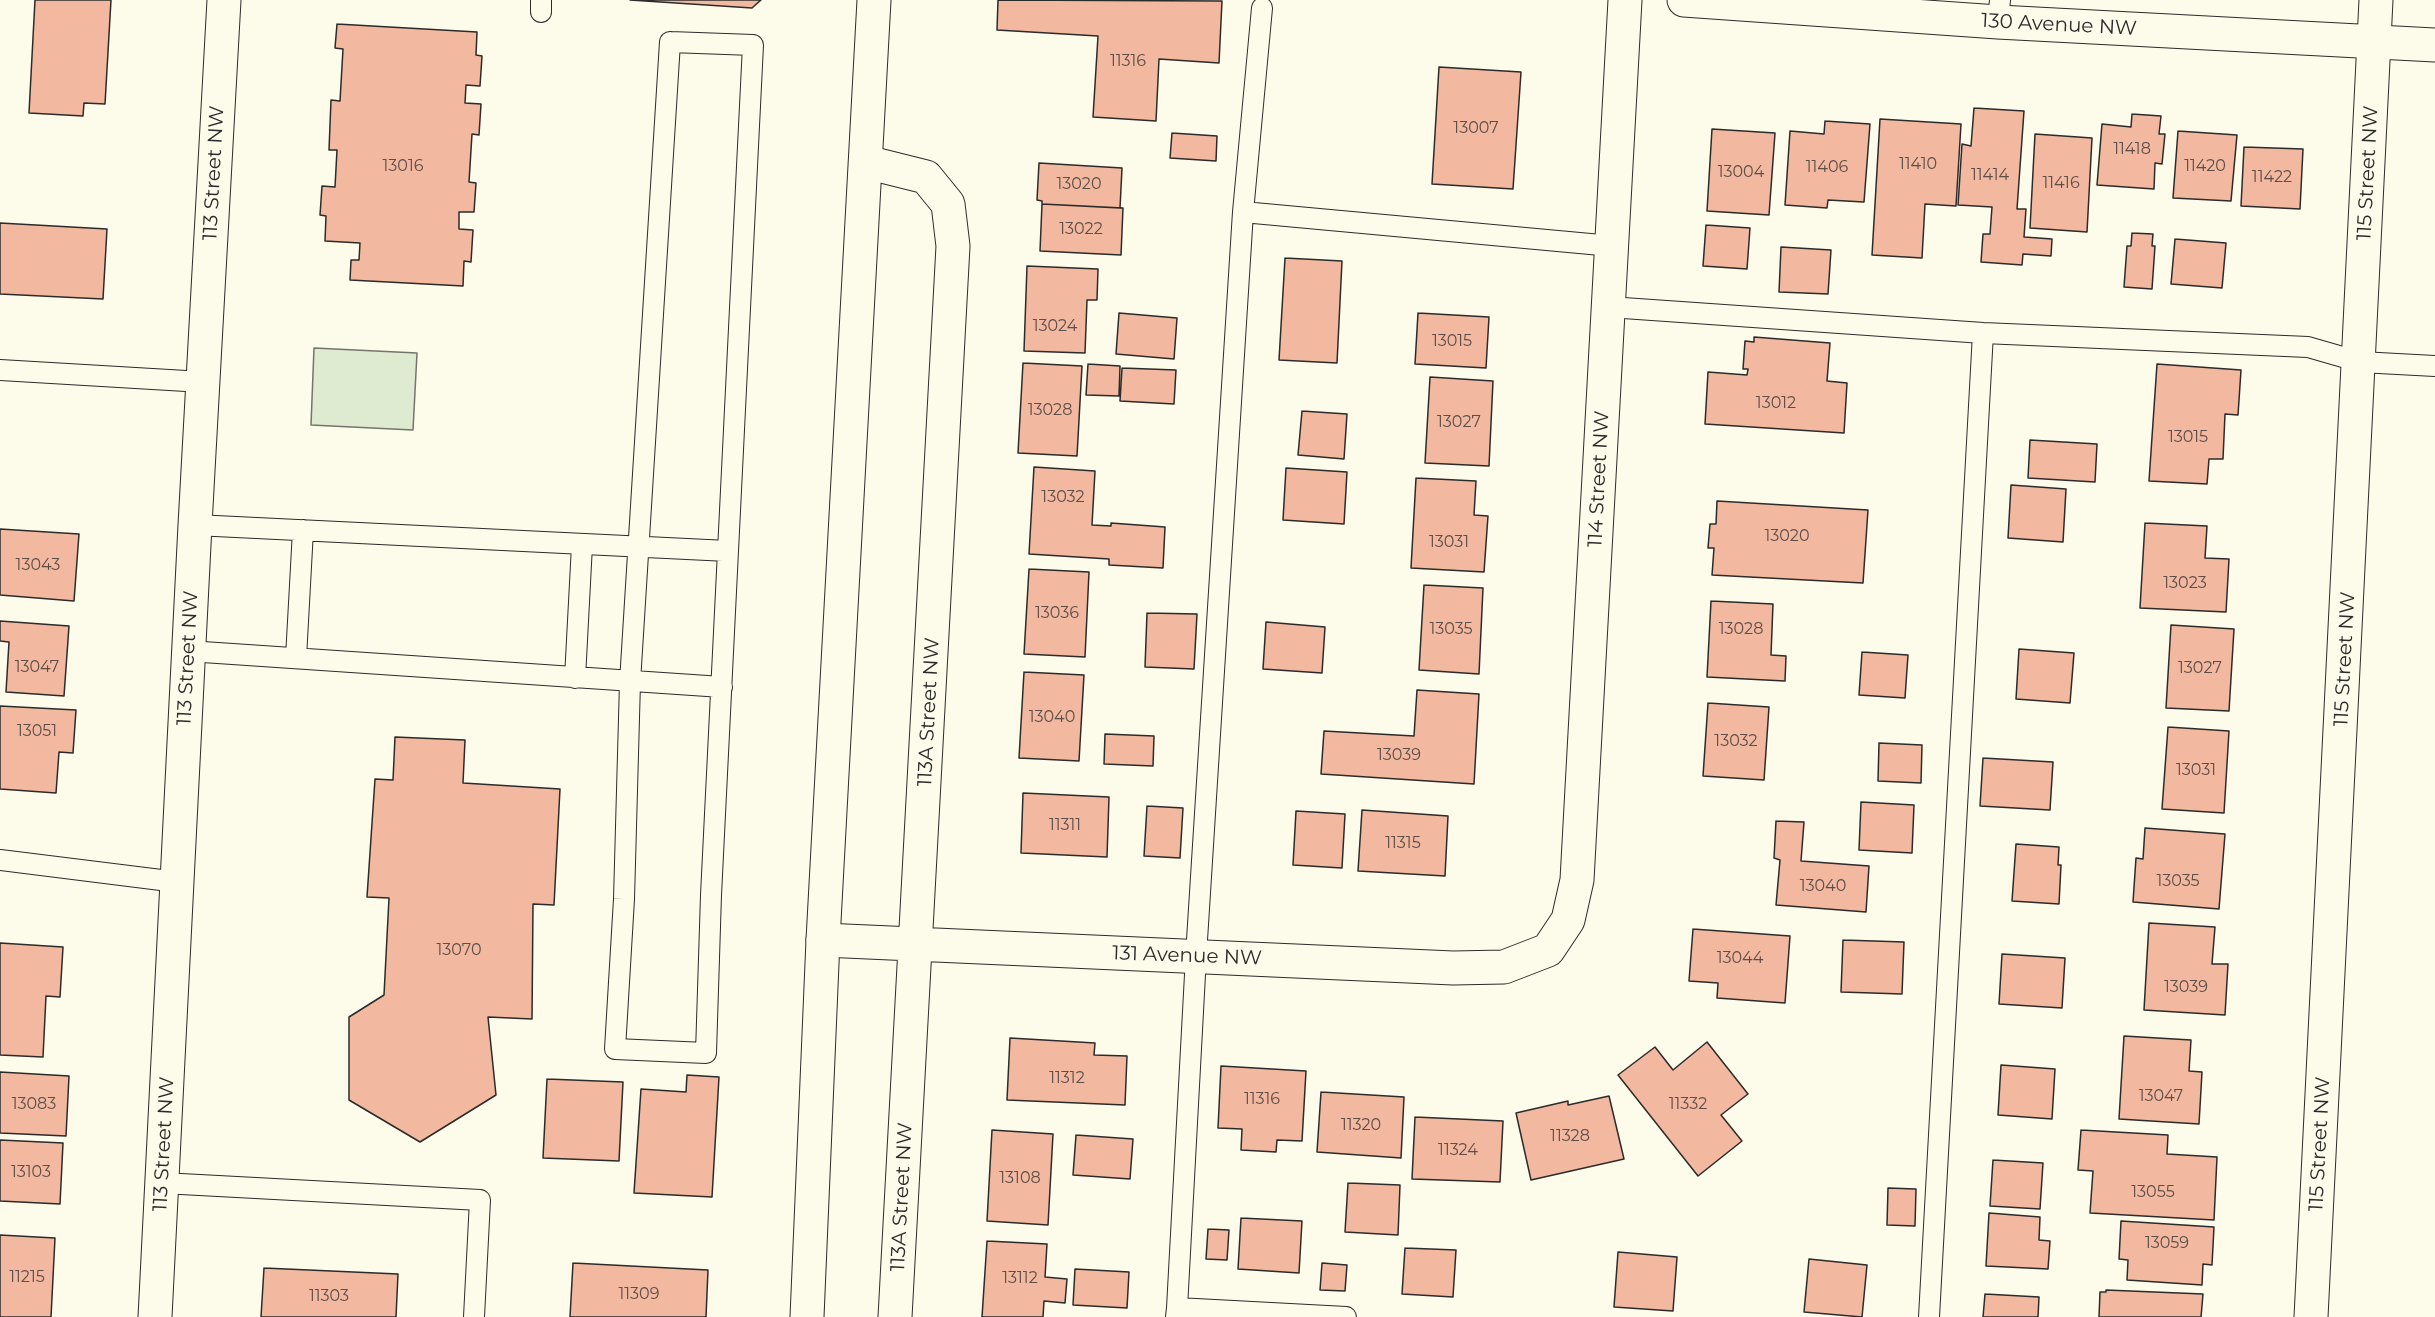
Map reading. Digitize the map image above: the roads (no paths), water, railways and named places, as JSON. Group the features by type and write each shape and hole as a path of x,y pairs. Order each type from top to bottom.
{"street":[{"name":"113 Street NW","path":"155,1317 188,651 224,0"},
{"path":"807,1317 823,940 874,0"},
{"name":"114 Street NW","path":"1548,950 1568,920 1577,880 1625,0"},
{"name":"130 Avenue NW","path":"1684,0 1999,11 2435,45"},
{"name":"115 Street NW","path":"2311,1317 2360,362 2376,0"},
{"name":"113A Street NW","path":"866,162 926,177 948,204 953,246 896,1317"},
{"name":"131 Avenue NW","path":"823,940 1463,968 1504,967 1548,950"}],"lane":[{"path":"1262,8 1243,212 1196,956 1177,1312 1346,1317"},
{"path":"670,42 753,45 728,551 711,895 706,1053 615,1049 624,899 630,682 670,42"},
{"path":"1243,212 1612,246"},
{"path":"1609,307 1983,333 2308,347 2360,362 2435,366"},
{"path":"1929,1317 1983,333"},
{"path":"0,370 203,382"},
{"path":"195,525 728,551"},
{"path":"296,658 303,531"},
{"path":"575,678 582,545"},
{"path":"188,651 722,687"},
{"path":"0,860 177,882"},
{"path":"162,1183 480,1200 474,1317"}]}
